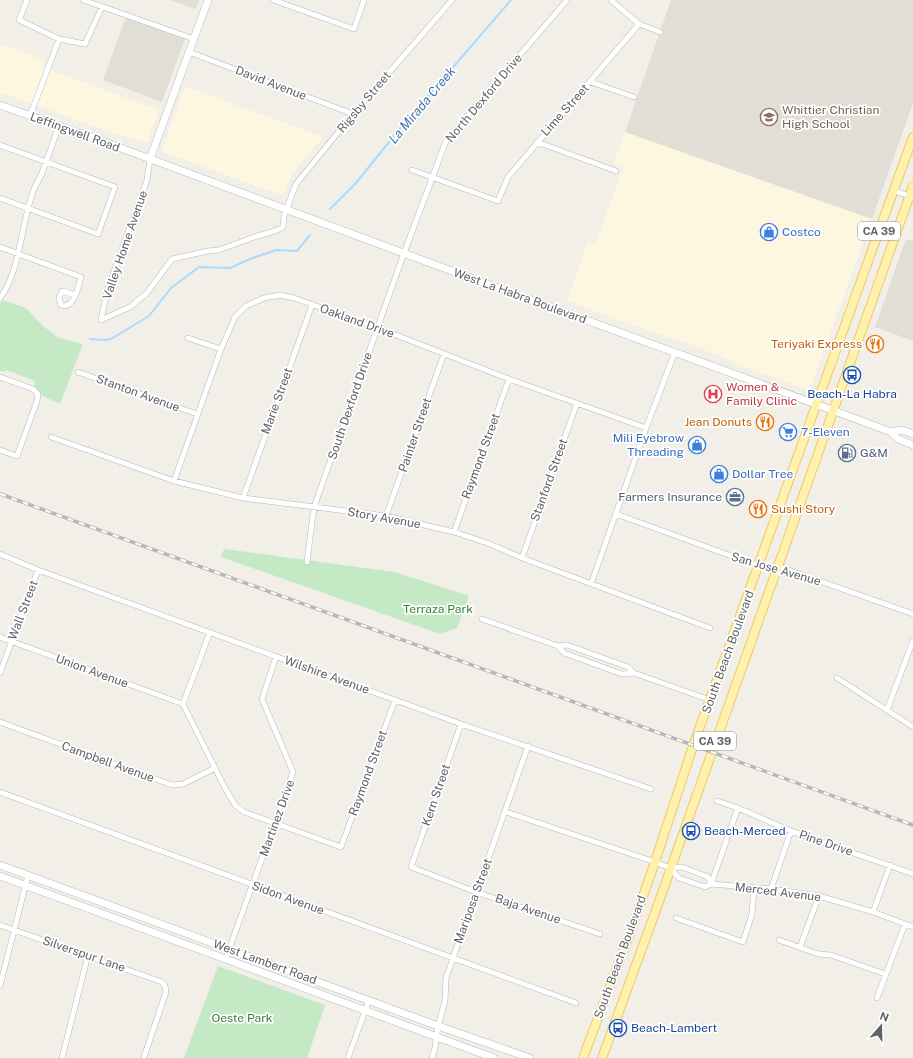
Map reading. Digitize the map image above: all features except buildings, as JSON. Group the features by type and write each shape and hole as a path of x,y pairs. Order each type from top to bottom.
{"main road":[{"name":"Valley Home Avenue","path":"150,159 208,0"},
{"name":"Leffingwell Road","path":"0,105 150,159"},
{"name":"CA 39","path":"818,405 913,137"},
{"name":"West La Habra Boulevard","path":"150,159 833,410 891,432 898,439 913,445"},
{"name":"CA 39","path":"833,410 911,196 913,186"},
{"name":"South Beach Boulevard","path":"583,1058 655,862 710,700 818,405"},
{"name":"South Beach Boulevard","path":"602,1058 833,410"},
{"name":"West La Habra Boulevard","path":"891,432 902,430 913,434"},
{"name":"West Lambert Road","path":"0,865 438,1026 530,1058"},
{"name":"West Lambert Road","path":"0,876 494,1058"}],"street":[{"path":"27,0 19,20 59,39 85,44 102,7"},
{"path":"83,0 194,39"},
{"path":"273,0 287,2 354,29 364,0"},
{"name":"Rigsby Street","path":"286,210 296,184 353,114 452,0"},
{"name":"North Dexford Drive","path":"404,253 431,177 446,141 567,0"},
{"path":"611,0 639,24 660,32"},
{"name":"Lime Street","path":"431,177 498,201 508,177 639,24"},
{"path":"30,116 59,39"},
{"name":"David Avenue","path":"189,52 353,114"},
{"path":"590,82 634,97"},
{"path":"0,298 4,293 11,276 18,254 32,193 46,162 59,126"},
{"path":"537,142 616,171"},
{"path":"0,145 115,188 98,234 0,198"},
{"name":"Valley Home Avenue","path":"150,159 147,180 108,291 101,320 130,307 147,293 172,259 219,250 272,232 283,226 286,210"},
{"path":"412,170 431,177"},
{"path":"893,190 911,196"},
{"path":"0,247 81,277 75,295"},
{"name":"South Dexford Drive","path":"307,562 314,507 404,253"},
{"name":"Oakland Drive","path":"174,481 197,414 234,317 246,306 264,298 280,295 294,298 378,328 509,379 646,428"},
{"name":"Marie Street","path":"243,498 312,305"},
{"path":"188,338 221,349"},
{"path":"591,584 674,352"},
{"name":"Painter Street","path":"386,516 444,354"},
{"name":"Stanton Avenue","path":"78,372 197,414"},
{"path":"0,377 33,389 38,394 29,425 17,456 0,450"},
{"name":"Raymond Street","path":"454,532 509,379"},
{"name":"Stanford Street","path":"522,558 577,403"},
{"name":"Story Avenue","path":"51,437 174,481 243,498 386,516 454,532 490,544 522,558 710,628"},
{"name":"San Jose Avenue","path":"616,514 759,566 777,566 913,614"},
{"name":"Wilshire Avenue","path":"3,555 38,570 461,724 651,789"},
{"name":"Wall Street","path":"0,673 38,570"},
{"path":"482,619 558,646 567,645 628,666 634,673"},
{"path":"210,632 183,704 235,805 244,812 275,823"},
{"name":"Union Avenue","path":"0,638 183,704"},
{"path":"887,710 913,641"},
{"path":"558,646 564,653 622,674 634,673 710,700"},
{"name":"Martinez Drive","path":"226,958 294,772 262,698 276,657"},
{"path":"837,678 913,727"},
{"name":"Raymond Street","path":"275,823 341,847 395,700"},
{"name":"Campbell Avenue","path":"0,722 172,785 183,784 215,768"},
{"name":"Kern Street","path":"411,867 461,724"},
{"name":"Mariposa Street","path":"432,1058 436,1048 438,1026 445,1001 446,978 452,958 506,812 528,746"},
{"name":"Sidon Avenue","path":"0,792 576,1003"},
{"name":"Pine Drive","path":"717,801 913,874"},
{"path":"711,884 738,808"},
{"name":"Merced Avenue","path":"506,812 670,868 682,867 708,877 711,884"},
{"path":"771,889 792,830"},
{"path":"873,912 890,865"},
{"name":"Baja Avenue","path":"411,867 476,892 600,934"},
{"name":"Merced Avenue","path":"670,868 678,878 705,886 711,884 771,889 819,896 873,912 913,928"},
{"path":"0,986 28,875"},
{"path":"676,918 743,942 752,914 754,888"},
{"path":"800,947 819,896"},
{"path":"877,998 904,924"},
{"name":"Silverspur Lane","path":"0,925 162,982 165,986 166,992 144,1057"},
{"path":"779,940 818,954 831,955 885,974"},
{"path":"62,1058 88,955"},
{"path":"348,1058 369,1000"}],"shaded area":[{"path":"170,0 199,0 196,9"},
{"name":"Whittier Christian High School","path":"671,0 913,0 913,103 872,219 625,132"},
{"path":"126,17 185,39 162,102 103,80"},
{"path":"0,44 45,60 42,67 159,110 147,143 105,130 0,92"},
{"path":"185,86 323,137 293,172 284,193 281,195 166,153 162,149"},
{"path":"625,132 872,219 809,387 803,388 737,364 692,345 567,301 588,242 595,244 624,166 614,163"},
{"path":"906,239 913,241 913,341 875,327"}],"green space":[{"path":"3,300 26,308 43,326 59,338 83,344 60,404 41,395 34,386 35,381 6,370 4,372 0,371 0,304"},
{"name":"Terraza Park","path":"224,549 395,572 469,596 457,628 440,634 221,557"},
{"name":"Oeste Park","path":"218,966 325,1005 307,1058 184,1058"}],"waterway":[{"name":"La Mirada Creek","path":"330,209 356,183 397,132 511,0"},
{"name":"La Mirada Creek","path":"90,339 111,339 149,316 171,288 199,267 230,268 276,250 297,251 310,235"}],"railway":[{"path":"0,494 913,825"}],"place":[{"name":"Whittier Christian High School","path":"769,117"},
{"name":"Costco","path":"769,232"},
{"name":"Teriyaki Express","path":"875,344"},
{"name":"Beach-La Habra","path":"852,375"},
{"name":"Women & Family Clinic","path":"713,394"},
{"name":"Jean Donuts","path":"765,422"},
{"name":"7-Eleven","path":"788,432"},
{"name":"Mili Eyebrow Threading","path":"697,445"},
{"name":"G&M","path":"847,453"},
{"name":"Dollar Tree","path":"719,474"},
{"name":"Farmers Insurance","path":"735,497"},
{"name":"Sushi Story","path":"758,509"},
{"name":"Beach-Merced","path":"691,831"},
{"name":"Beach-Lambert","path":"618,1028"}]}
